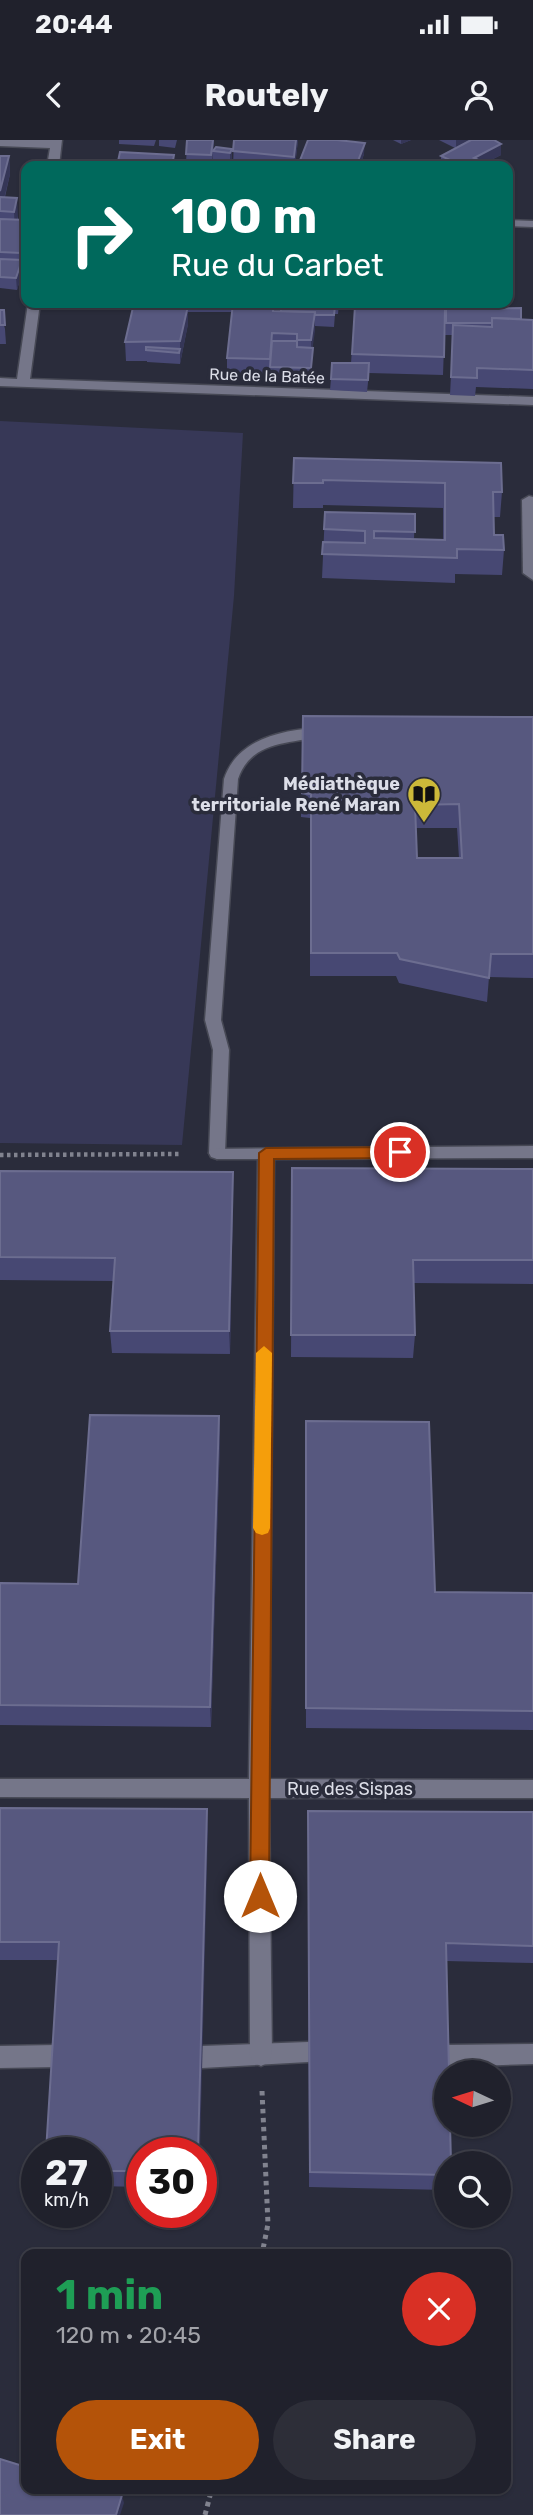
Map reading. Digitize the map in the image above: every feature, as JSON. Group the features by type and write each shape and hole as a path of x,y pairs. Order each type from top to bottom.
{"street":[{"path":"0,143 56,143 54,161"},
{"path":"513,223 533,224"},
{"path":"23,383 33,308"},
{"name":"Rue de la Batée","path":"0,382 533,401"},
{"path":"529,500 530,573 533,576"},
{"path":"345,732 306,733 269,741 240,760 231,779 213,1020 221,1050 217,1153 533,1152"},
{"path":"261,2055 259,1789 266,1153"},
{"name":"Rue des Sispas","path":"0,1788 533,1789"},
{"path":"202,2057 308,2052"},
{"path":"446,2056 533,2054"},
{"path":"0,2057 56,2056"}],"path":[{"path":"0,1155 217,1153"},
{"path":"261,2055 268,2224 263,2249"},
{"path":"205,2515 210,2494"}],"shaded area":[{"path":"0,421 243,433 234,596 182,1145 0,1143"}],"building":[{"path":"187,140 213,140 211,155 186,154"},
{"path":"234,140 296,140 294,157 233,151"},
{"path":"308,140 365,143 358,161 300,161"},
{"path":"471,140 494,140 501,144 474,158 481,161 452,161 441,156"},
{"path":"216,147 232,149 230,153 213,151"},
{"path":"120,152 174,155 173,161 118,161"},
{"path":"0,156 9,156 0,191"},
{"path":"0,197 17,198 14,212 0,211"},
{"path":"0,219 21,220 21,253 0,252"},
{"path":"0,259 21,260 16,278 0,277"},
{"path":"133,308 188,308 180,341 125,342"},
{"path":"232,308 315,312 311,340 297,340 297,334 272,333 270,359 227,358"},
{"path":"281,308 335,308 334,315 281,311"},
{"path":"355,308 445,308 444,357 352,354"},
{"path":"521,308 521,319 492,318 492,323 446,323 446,309"},
{"path":"0,310 4,310 5,325 0,325"},
{"path":"492,318 533,320 533,370 477,368 477,378 451,377 453,325 492,327"},
{"path":"272,341 297,341 297,347 313,348 311,368 270,367"},
{"path":"146,347 180,349 179,353 146,350"},
{"path":"332,363 369,363 368,380 331,379"},
{"path":"294,458 501,463 502,492 493,492 494,535 503,535 504,550 457,549 457,558 322,554 323,542 365,543 365,531 324,529 325,512 415,514 415,532 374,531 374,538 445,540 445,483 323,480 323,483 293,483"},
{"path":"303,716 533,717 533,954 491,954 489,978 400,959 397,953 311,953 311,794 302,793","holes":["459,804 462,858 417,858 415,805"]},
{"path":"292,1168 533,1169 533,1260 413,1260 415,1335 291,1335"},
{"path":"0,1171 233,1172 229,1331 110,1331 115,1258 0,1257"},
{"path":"90,1415 219,1416 210,1707 0,1705 0,1583 78,1584"},
{"path":"306,1421 429,1422 435,1592 533,1593 533,1711 306,1708"},
{"path":"0,1808 207,1809 198,2137 126,2137 126,2171 112,2171 112,2137 47,2137 59,1942 0,1942"},
{"path":"308,1811 533,1812 533,1946 446,1943 449,2060 434,2060 434,2137 450,2137 451,2151 434,2151 434,2175 310,2172"},
{"path":"0,2459 21,2465 21,2494 122,2495 116,2515 0,2515"}],"slow traffic":[{"path":"262,1528 264,1353"}],"place":[{"name":"Médiathèque territoriale René Maran","path":"424,824"}],"route":[{"path":"260,1896 266,1153 400,1152"}]}
